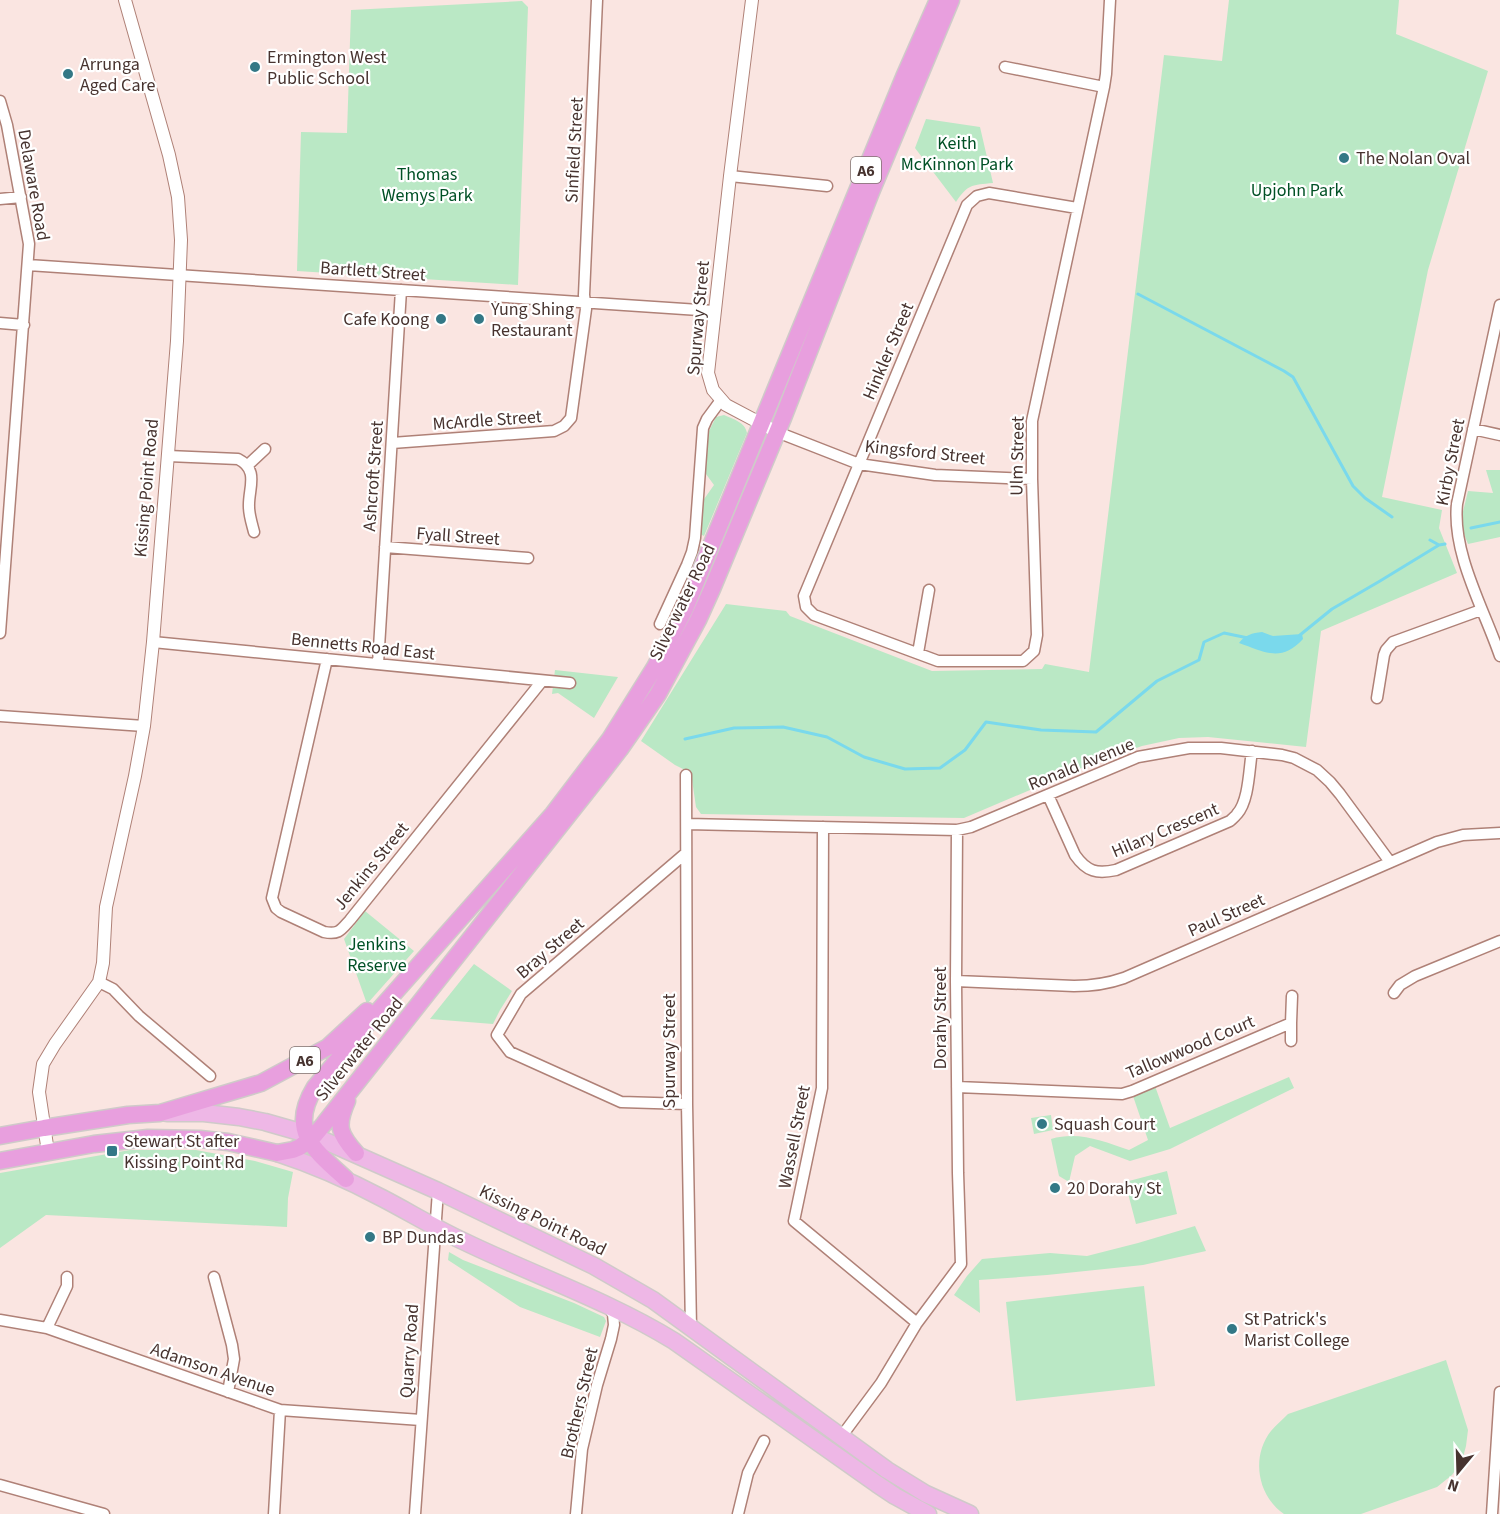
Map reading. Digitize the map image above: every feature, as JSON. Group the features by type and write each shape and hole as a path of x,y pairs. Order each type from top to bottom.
{"highway":[{"name":"Silverwater Road","path":"309,1136 304,1114 315,1087 423,960 553,814 610,739 655,667 685,609 904,77 938,0"},
{"name":"Silverwater Road","path":"277,1153 293,1150 352,1089 620,749 658,694 689,638 712,589 777,432 871,192 951,0"},
{"name":"Silverwater Road","path":"160,1113 261,1083 328,1047 390,986 423,960"},
{"path":"352,1089 340,1122 343,1137 356,1154"},
{"name":"Kissing Point Road","path":"44,1128 128,1115 160,1113"},
{"name":"A6","path":"0,1136 44,1128"},
{"path":"309,1136 317,1153 346,1179"},
{"path":"0,1161 94,1144 148,1138 228,1142 277,1153"}],"main road":[{"name":"Kissing Point Road","path":"160,1113 222,1115 265,1122 309,1136 356,1154 438,1191 594,1266 653,1300 908,1484 970,1514"},
{"path":"277,1153 346,1179 464,1242 643,1322 674,1341 917,1511"}],"street":[{"name":"Kissing Point Road","path":"48,1152 39,1092 43,1064 99,982 103,963 106,907 144,726 177,341 181,240 178,196 170,155 125,0"},
{"name":"Sinfield Street","path":"585,302 597,0"},
{"name":"Spurway Street","path":"721,400 712,390 708,373 753,0"},
{"name":"Ulm Street","path":"814,615 938,661 1023,661 1034,651 1036,635 1032,422 1104,87 1110,0"},
{"path":"1005,67 1104,87"},
{"name":"Delaware Road","path":"0,101 7,125 29,244 0,633"},
{"path":"730,176 827,186"},
{"name":"Hinkler Street","path":"814,615 806,607 804,596 967,205 977,196 989,193 1077,208"},
{"path":"0,199 21,197"},
{"name":"Bartlett Street","path":"28,265 714,311"},
{"name":"Ashcroft Street","path":"378,664 401,290"},
{"name":"McArdle Street","path":"392,443 534,433 554,431 564,426 572,418 585,302"},
{"name":"Kirby Street","path":"1499,651 1481,610 1461,549 1456,524 1457,504 1500,305"},
{"path":"0,323 24,325"},
{"path":"660,624 692,552 703,428 721,400"},
{"name":"Kingsford Street","path":"721,400 726,405 777,432 859,464 935,475 1032,479"},
{"path":"1473,429 1500,435"},
{"path":"248,465 265,449"},
{"path":"168,456 238,459 248,465 252,475 249,508 254,532"},
{"name":"Fyall Street","path":"385,547 528,558"},
{"path":"918,653 929,590"},
{"path":"1377,698 1384,656 1393,642 1481,610"},
{"name":"Bennetts Road East","path":"153,642 570,683"},
{"name":"Jenkins Street","path":"327,659 272,898 273,903 281,912 331,933 337,933 350,920 542,681"},
{"path":"0,716 144,726"},
{"name":"Ronald Avenue","path":"957,830 971,827 1138,757 1189,748 1221,748 1281,755 1294,758 1317,770 1341,794 1390,862"},
{"name":"Hilary Crescent","path":"1048,795 1081,864 1096,872 1105,873 1237,815 1245,797 1252,751"},
{"name":"Spurway Street","path":"687,775 687,1104 691,1328"},
{"path":"687,824 957,830"},
{"name":"Wassell Street","path":"823,827 822,1088 794,1221 917,1323"},
{"name":"Dorahy Street","path":"841,1437 881,1383 917,1323 961,1264 957,1173 957,830"},
{"name":"Paul Street","path":"956,981 1074,986 1109,983 1449,838 1500,833"},
{"name":"Bray Street","path":"686,853 521,994 497,1035 510,1052 621,1102 687,1104"},
{"path":"1394,993 1400,985 1415,976 1500,941"},
{"path":"99,982 113,989 139,1016 210,1076"},
{"path":"1291,1041 1292,996"},
{"name":"Tallowwood Court","path":"957,1087 1122,1094 1291,1023"},
{"name":"Quarry Road","path":"415,1514 438,1191"},
{"path":"47,1329 68,1286 67,1277"},
{"path":"214,1277 234,1359 228,1392"},
{"name":"Brothers Street","path":"576,1514 582,1449 614,1325 612,1314 604,1303"},
{"name":"Adamson Avenue","path":"0,1320 47,1329 280,1410 421,1420"},
{"path":"1492,1514 1500,1392"},
{"path":"274,1514 280,1410"},
{"path":"738,1514 748,1473 764,1441"},
{"path":"0,1485 104,1514"}],"green space":[{"name":"Upjohn Park","path":"1229,0 1399,0 1396,34 1488,71 1428,270 1382,497 1442,510 1439,528 1457,573 1321,631 1306,747 1208,737 1179,738 1142,746 1091,764 964,818 701,814 696,807 691,773 675,765 641,741 726,604 786,611 790,616 932,671 1042,669 1045,664 1089,672 1164,55 1222,61"},
{"name":"Thomas Wemys Park","path":"522,1 528,7 518,285 297,271 301,132 347,133 351,10"},
{"name":"Keith McKinnon Park","path":"926,119 980,127 993,183 971,186 956,202 915,148"},
{"path":"724,415 741,424 747,433 704,536 700,534 702,502 714,485 706,474 708,433 716,417"},
{"path":"1486,470 1500,470 1500,537 1468,544 1460,524 1468,491 1493,493"},
{"path":"555,670 618,677 594,718 558,693 552,694"},
{"name":"Jenkins Reserve","path":"365,911 414,951 367,1004 344,939"},
{"path":"474,964 512,991 493,1024 430,1019"},
{"path":"1289,1077 1294,1088 1170,1149 1130,1161 1090,1146 1075,1156 1069,1182 1059,1176 1051,1139 1081,1137 1100,1140 1129,1150 1148,1140 1133,1096 1155,1086 1170,1128"},
{"name":"Squash Court","path":"1051,1115 1053,1130 1034,1134 1031,1118"},
{"path":"130,1150 196,1150 255,1161 293,1172 288,1198 287,1227 46,1215 0,1248 0,1173"},
{"path":"1167,1171 1177,1214 1136,1224 1125,1182"},
{"path":"1195,1226 1206,1251 1143,1265 979,1280 980,1313 954,1295 982,1259 1050,1253 1087,1256"},
{"path":"449,1252 463,1260 604,1317 606,1321 600,1337 520,1307 448,1260"},
{"path":"1144,1286 1155,1386 1016,1401 1006,1302"},
{"path":"1446,1360 1468,1430 1462,1461 1452,1475 1437,1487 1361,1514 1284,1514 1275,1506 1263,1486 1259,1464 1265,1441 1271,1431 1288,1414"}],"water":[{"path":"1262,632 1273,636 1302,634 1303,639 1287,651 1280,653 1265,652 1239,643 1249,635"}],"waterway":[{"path":"1138,294 1293,377 1353,486 1365,498 1392,517"},
{"path":"1471,528 1500,522"},
{"path":"1430,540 1439,545"},
{"path":"1300,635 1332,609 1439,545 1445,544"},
{"path":"685,739 734,728 783,727 827,737 864,757 905,769 940,768 965,750 986,722 1041,730 1096,732 1157,681 1199,660 1204,642 1224,633 1248,638"}],"place":[{"name":"Ermington West Public School","path":"255,67"},
{"name":"Arrunga Aged Care","path":"68,74"},
{"name":"The Nolan Oval","path":"1344,158"},
{"name":"Cafe Koong","path":"441,319"},
{"name":"Yung Shing Restaurant","path":"479,319"},
{"name":"Squash Court","path":"1042,1124"},
{"name":"Stewart St after Kissing Point Rd","path":"112,1151"},
{"name":"20 Dorahy St","path":"1055,1188"},
{"name":"BP Dundas","path":"370,1237"},
{"name":"St Patrick's Marist College","path":"1232,1329"}]}
